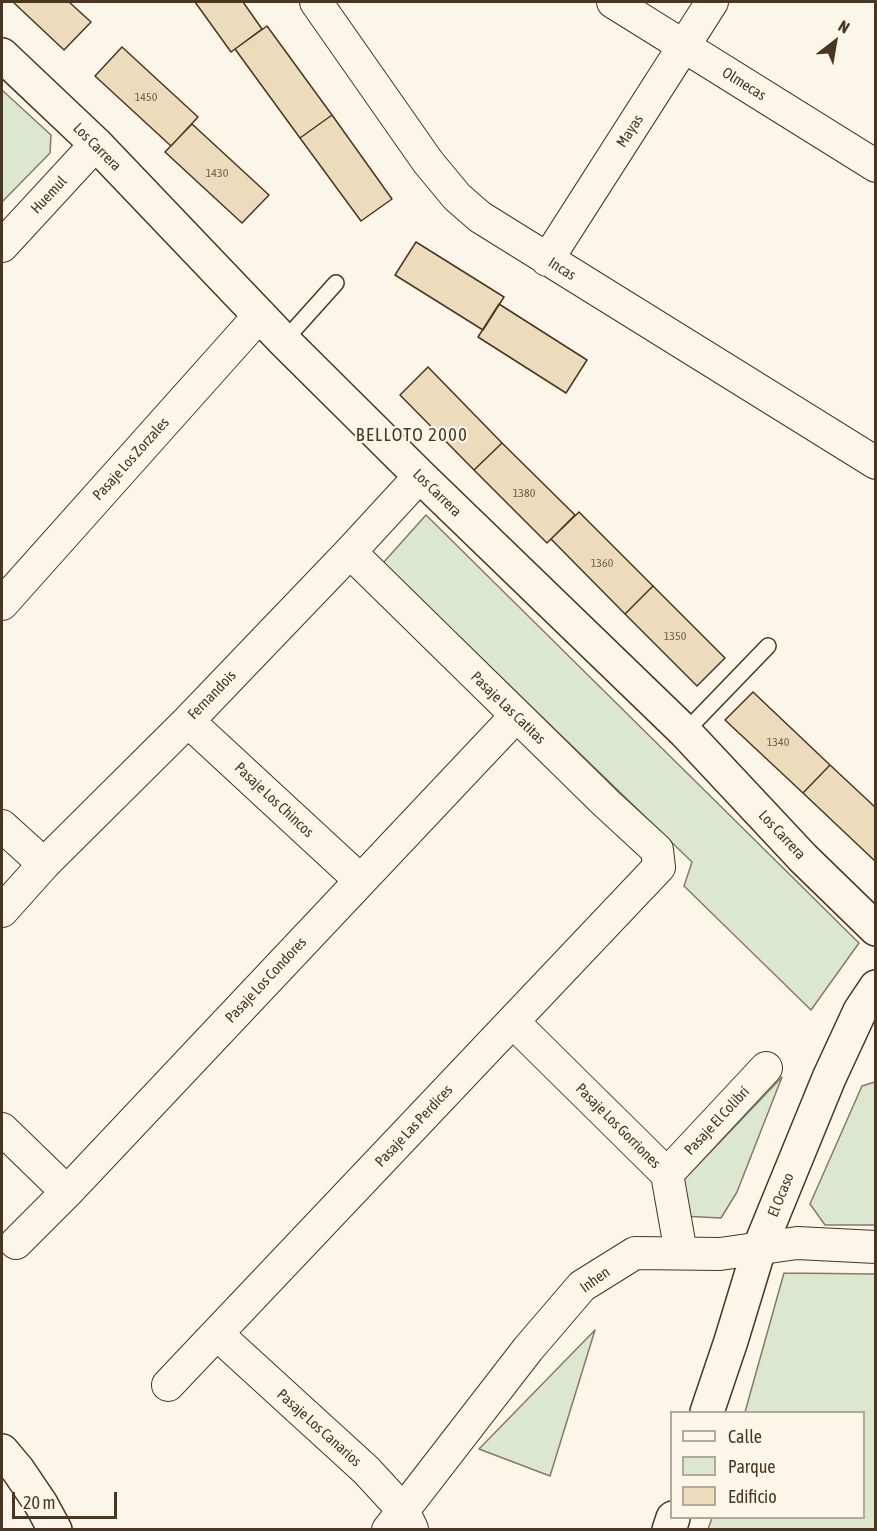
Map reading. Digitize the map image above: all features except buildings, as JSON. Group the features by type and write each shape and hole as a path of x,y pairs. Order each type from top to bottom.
{"street":[{"name":"Incas","path":"316,2 428,162 457,197 480,217 876,463"},
{"name":"Olmecas","path":"613,2 876,166"},
{"name":"Mayas","path":"547,260 712,2"},
{"name":"Los Carrera","path":"2,55 96,144 284,341 420,476 685,732 803,858 876,929"},
{"name":"Huemul","path":"2,246 96,144"},
{"name":"Pasaje Los Zorzales","path":"2,604 260,315"},
{"name":"Fernandois","path":"2,911 44,864 188,721 420,476"},
{"name":"Pasaje Las Catitas","path":"350,552 606,804 657,850 659,867"},
{"name":"Pasaje Los Condores","path":"16,1243 67,1192 516,716"},
{"name":"Pasaje Los Chincos","path":"188,721 360,880"},
{"path":"2,826 44,864"},
{"name":"Pasaje Las Perdices","path":"168,1385 659,867"},
{"name":"El Ocaso","path":"708,1411 759,1249 829,1078 860,1011 876,987"},
{"name":"Pasaje Los Gorriones","path":"513,1022 667,1174 681,1253"},
{"name":"Pasaje El Colibrí","path":"667,1174 766,1068"},
{"path":"2,1129 67,1192"},
{"name":"Inhen","path":"401,1523 528,1349 582,1286 635,1253 720,1254 797,1243 876,1247"},
{"name":"Pasaje Los Canarios","path":"217,1334 366,1470 401,1523"},
{"path":"2,1451 41,1504 55,1530"}],"lane":[{"path":"284,341 336,283"},
{"path":"685,732 768,646"}],"green space":[{"path":"2,90 51,135 50,153 2,202"},
{"path":"426,515 859,943 811,1010 684,886 692,862 383,563"},
{"path":"782,1077 737,1192 721,1218 681,1216 679,1185"},
{"path":"875,1082 875,1225 825,1225 810,1204 862,1086"},
{"path":"784,1273 875,1274 875,1529 708,1529 712,1519 865,1519 865,1411 745,1411"},
{"path":"595,1330 550,1476 479,1449"}],"district":[{"name":"BELLOTO 2000","path":"412,435"}]}
